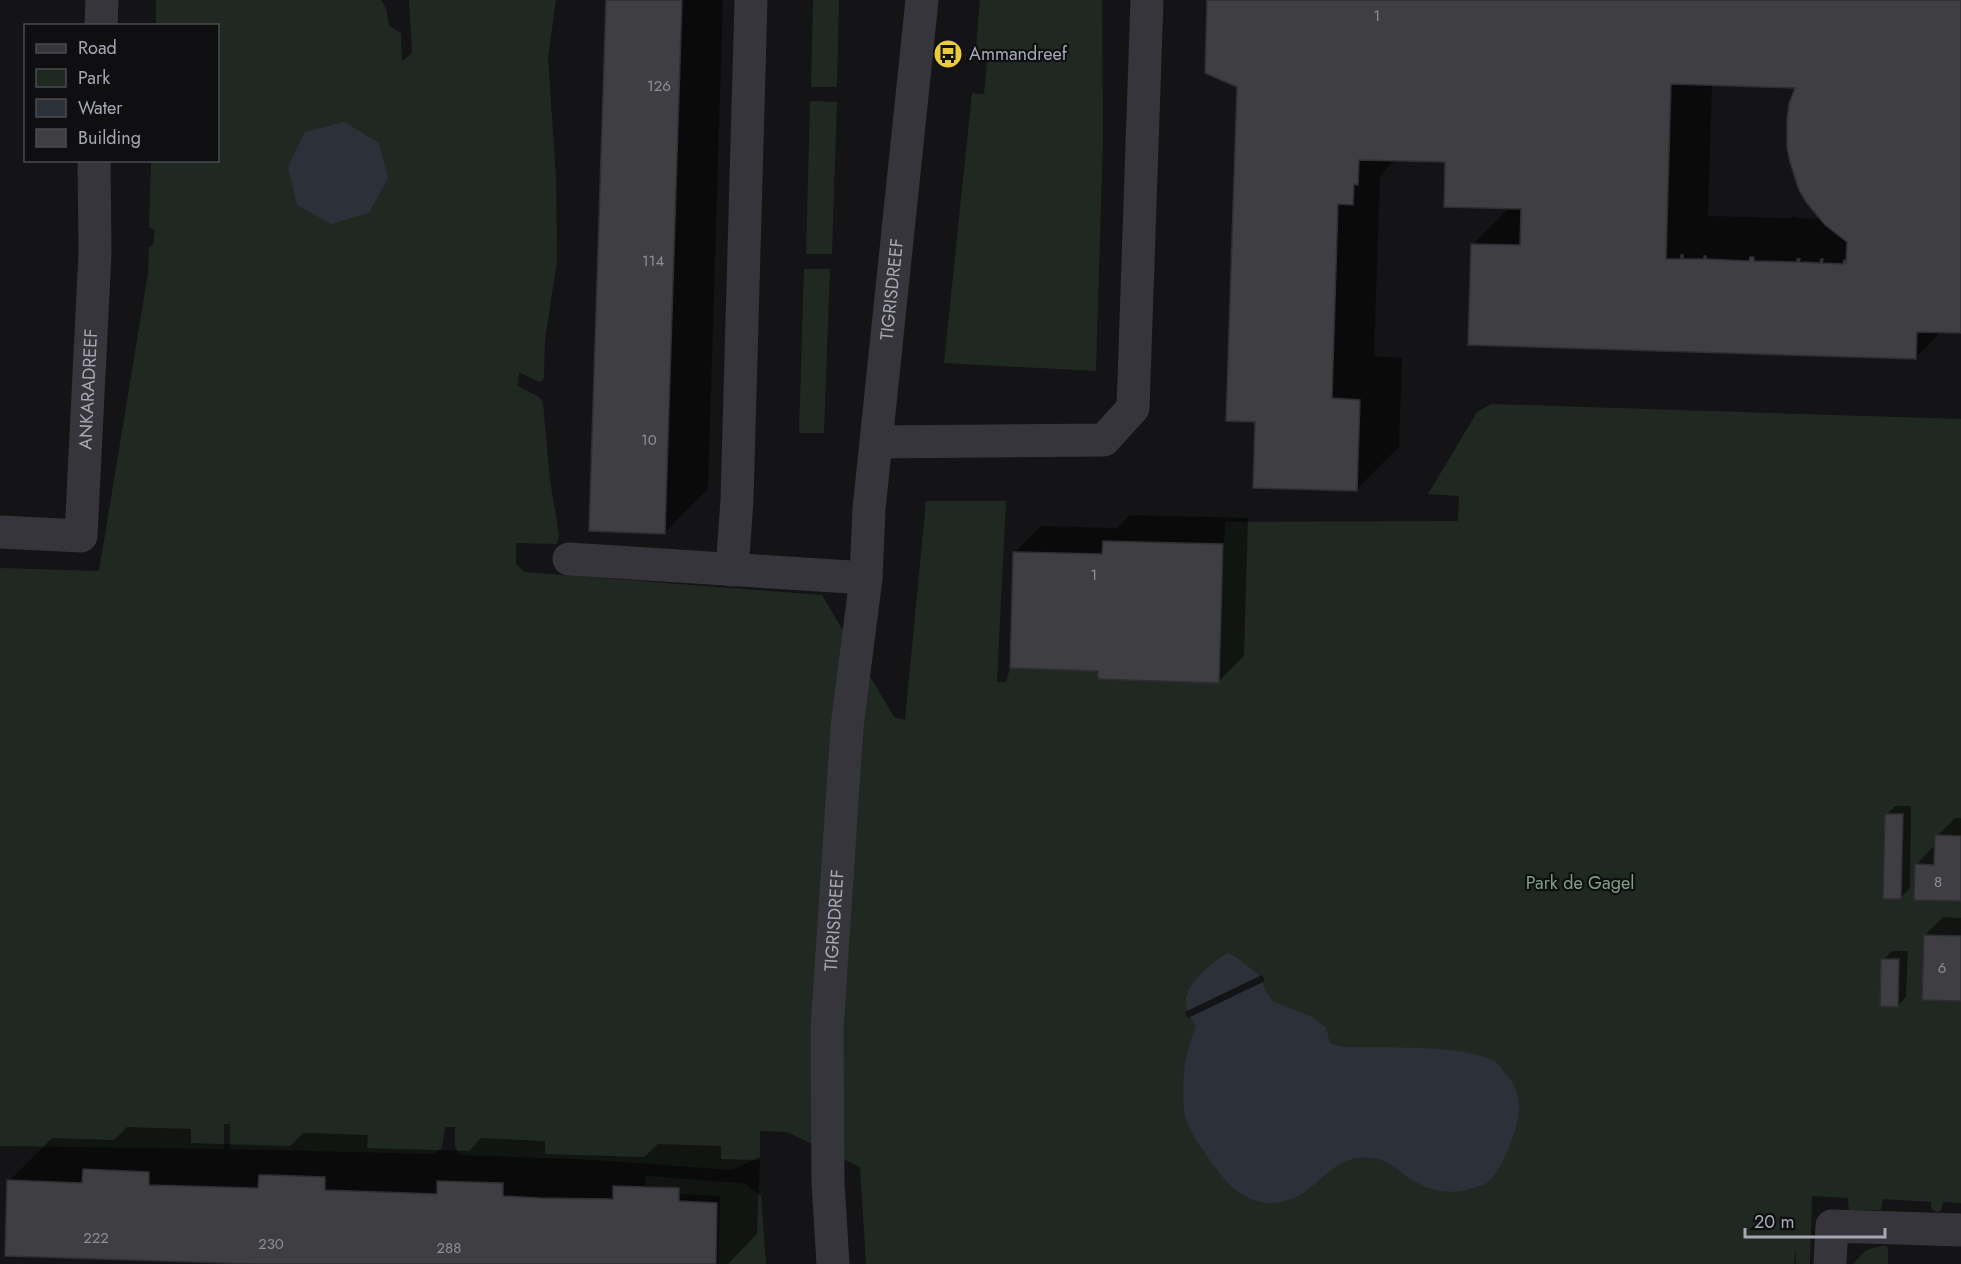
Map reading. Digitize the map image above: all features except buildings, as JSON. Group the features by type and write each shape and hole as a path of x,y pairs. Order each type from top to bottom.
{"street":[{"path":"100,24 102,0"},
{"path":"732,570 737,500 751,0"},
{"name":"TIGRISDREEF","path":"833,1264 828,1183 827,1029 848,728 866,578 869,509 922,0"},
{"path":"877,442 1104,440 1133,408 1148,0"},
{"name":"ANKARADREEF","path":"0,532 81,536 95,253 94,162"},
{"path":"569,559 866,578"},
{"path":"1830,1264 1832,1226 1961,1230"}],"green space":[{"name":"Park de Gagel","path":"156,0 381,0 386,8 389,26 401,33 402,61 411,54 412,50 409,0 556,0 548,58 556,177 557,261 545,340 544,377 539,382 519,372 518,386 539,397 543,403 550,480 559,535 557,544 516,543 516,564 524,572 822,595 894,717 905,720 926,501 1006,501 997,682 1006,682 1010,668 1098,671 1098,679 1218,683 1225,522 1458,521 1459,496 1428,494 1477,412 1491,404 1961,419 1961,1203 1943,1202 1941,1211 1936,1212 1931,1208 1931,1202 1883,1199 1881,1210 1849,1210 1848,1198 1812,1196 1810,1264 1796,1264 1796,1248 1794,1264 866,1264 860,1167 787,1132 760,1131 760,1157 732,1170 596,1160 460,1155 455,1146 455,1127 445,1127 442,1148 433,1154 230,1149 230,1124 224,1124 224,1149 0,1146 0,568 99,571 148,273 149,247 153,245 155,231 149,227 151,162 219,162 219,24 156,24"},
{"path":"813,0 839,0 837,87 811,87"},
{"path":"980,0 1102,0 1103,137 1096,371 944,363 972,93 984,94 987,61 975,58"},
{"path":"810,101 837,102 832,254 806,254"},
{"path":"804,269 830,269 824,433 799,433"},
{"path":"646,1176 745,1184 761,1196 766,1264 718,1264 720,1196 679,1194 679,1188 645,1186"},
{"path":"1885,1245 1888,1248 1888,1264 1853,1264 1866,1250"}],"water":[{"path":"344,122 379,143 388,178 369,213 331,224 297,205 288,167 305,132"},
{"path":"1227,953 1236,957 1259,975 1274,1002 1312,1017 1326,1028 1330,1043 1343,1047 1449,1050 1487,1058 1499,1065 1514,1086 1519,1109 1515,1132 1508,1150 1500,1168 1492,1178 1483,1185 1466,1190 1442,1191 1418,1183 1384,1161 1368,1157 1347,1161 1337,1166 1303,1193 1281,1202 1267,1203 1255,1200 1233,1188 1224,1179 1193,1134 1185,1115 1183,1099 1187,1056 1196,1026 1186,1006 1188,992 1202,973"}],"pier":[{"path":"1262,975 1265,981 1187,1017 1185,1012"}],"place":[{"name":"Ammandreef","path":"948,54"}]}
